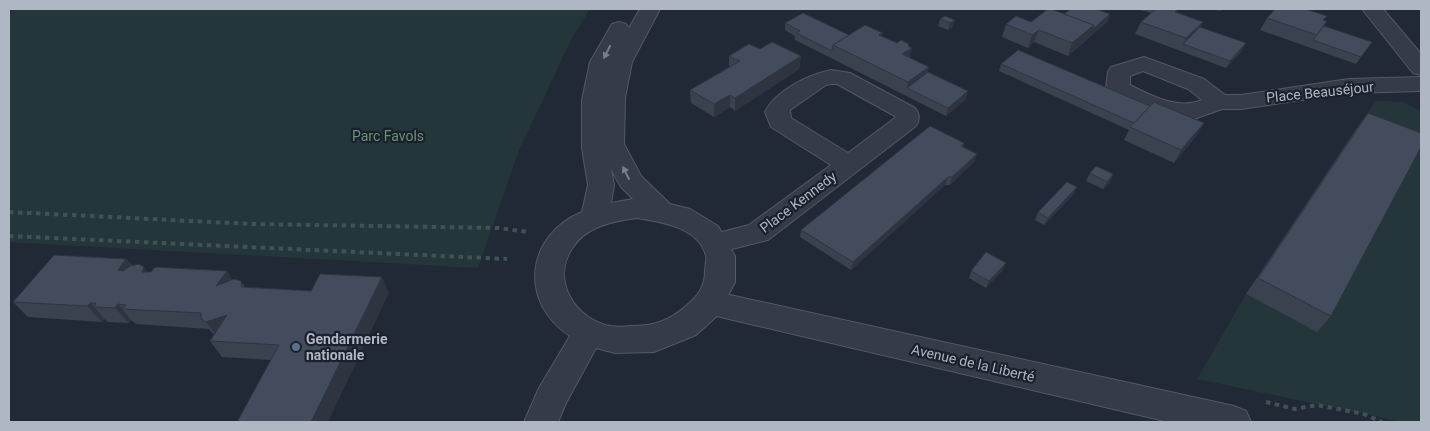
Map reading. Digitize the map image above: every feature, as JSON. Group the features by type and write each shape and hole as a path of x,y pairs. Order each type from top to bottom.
{"street":[{"path":"595,217 601,185 594,148 594,100 602,62 629,9"},
{"path":"650,9 622,62 613,98 612,144 630,181 659,209"},
{"path":"1372,9 1421,68"},
{"name":"Place Kennedy","path":"716,243 758,233 849,164 907,120 907,113 842,78 818,80 780,106 777,112 780,122 849,164"},
{"name":"Place Beauséjour","path":"1219,102 1241,102 1349,86 1421,84"},
{"path":"630,208 659,209 682,215 702,227 716,243 723,262 721,282 712,303 694,320 671,333 643,340 614,340 589,332 568,320 554,303 548,284 550,265 561,242 577,226 595,217 616,210 630,208"},
{"name":"Avenue de la Liberté","path":"712,303 1234,422"},
{"path":"541,422 551,398 589,332"}],"path":[{"path":"9,212 252,224 499,228 525,231 561,242"},
{"path":"9,236 508,259"}],"green space":[{"name":"Parc Favols","path":"9,9 590,9 573,36 519,150 478,268 9,242"},
{"path":"1376,101 1403,102 1421,111 1421,422 1403,422 1197,379 1246,294 1317,331 1356,129"}],"building":[{"path":"1048,9 1094,25 1072,43 1039,30 1032,35 1006,24 1016,16 1031,22"},
{"path":"1071,9 1096,9 1110,14 1092,30 1094,25 1064,14"},
{"path":"1156,9 1178,9 1175,12 1203,22 1186,38 1141,22"},
{"path":"1275,9 1305,9 1327,16 1323,20 1327,21 1317,35 1267,18"},
{"path":"803,13 849,35 833,45 832,51 796,33 800,31 785,23"},
{"path":"945,16 955,20 950,23 940,19"},
{"path":"865,25 883,33 879,35 897,43 901,40 909,44 908,46 912,48 902,54 929,67 908,82 833,45"},
{"path":"1324,26 1372,42 1361,57 1313,40"},
{"path":"1200,27 1246,43 1230,61 1183,44"},
{"path":"772,42 801,56 735,98 730,95 714,104 690,90 740,61 729,56 749,44 760,49"},
{"path":"1018,50 1150,106 1134,123 1001,64"},
{"path":"928,72 968,91 948,108 907,88"},
{"path":"1154,102 1204,123 1181,150 1130,127"},
{"path":"1368,113 1421,133 1421,147 1331,316 1258,278"},
{"path":"930,126 964,143 961,146 977,154 952,177 948,177 853,262 801,230"},
{"path":"1096,166 1113,174 1107,182 1090,173"},
{"path":"1067,182 1077,187 1048,218 1038,212"},
{"path":"986,252 1006,263 989,281 971,271"},
{"name":"Gendarmerie nationale","path":"54,255 126,259 118,270 123,271 130,266 139,264 144,267 142,272 151,272 155,267 227,271 216,286 234,279 241,281 242,287 311,291 320,274 382,277 311,422 237,422 279,345 210,341 227,315 206,322 201,319 201,313 122,309 126,305 118,304 115,308 94,307 96,303 91,303 87,306 13,302"}],"place":[{"name":"Gendarmerie nationale","path":"296,347"}]}
